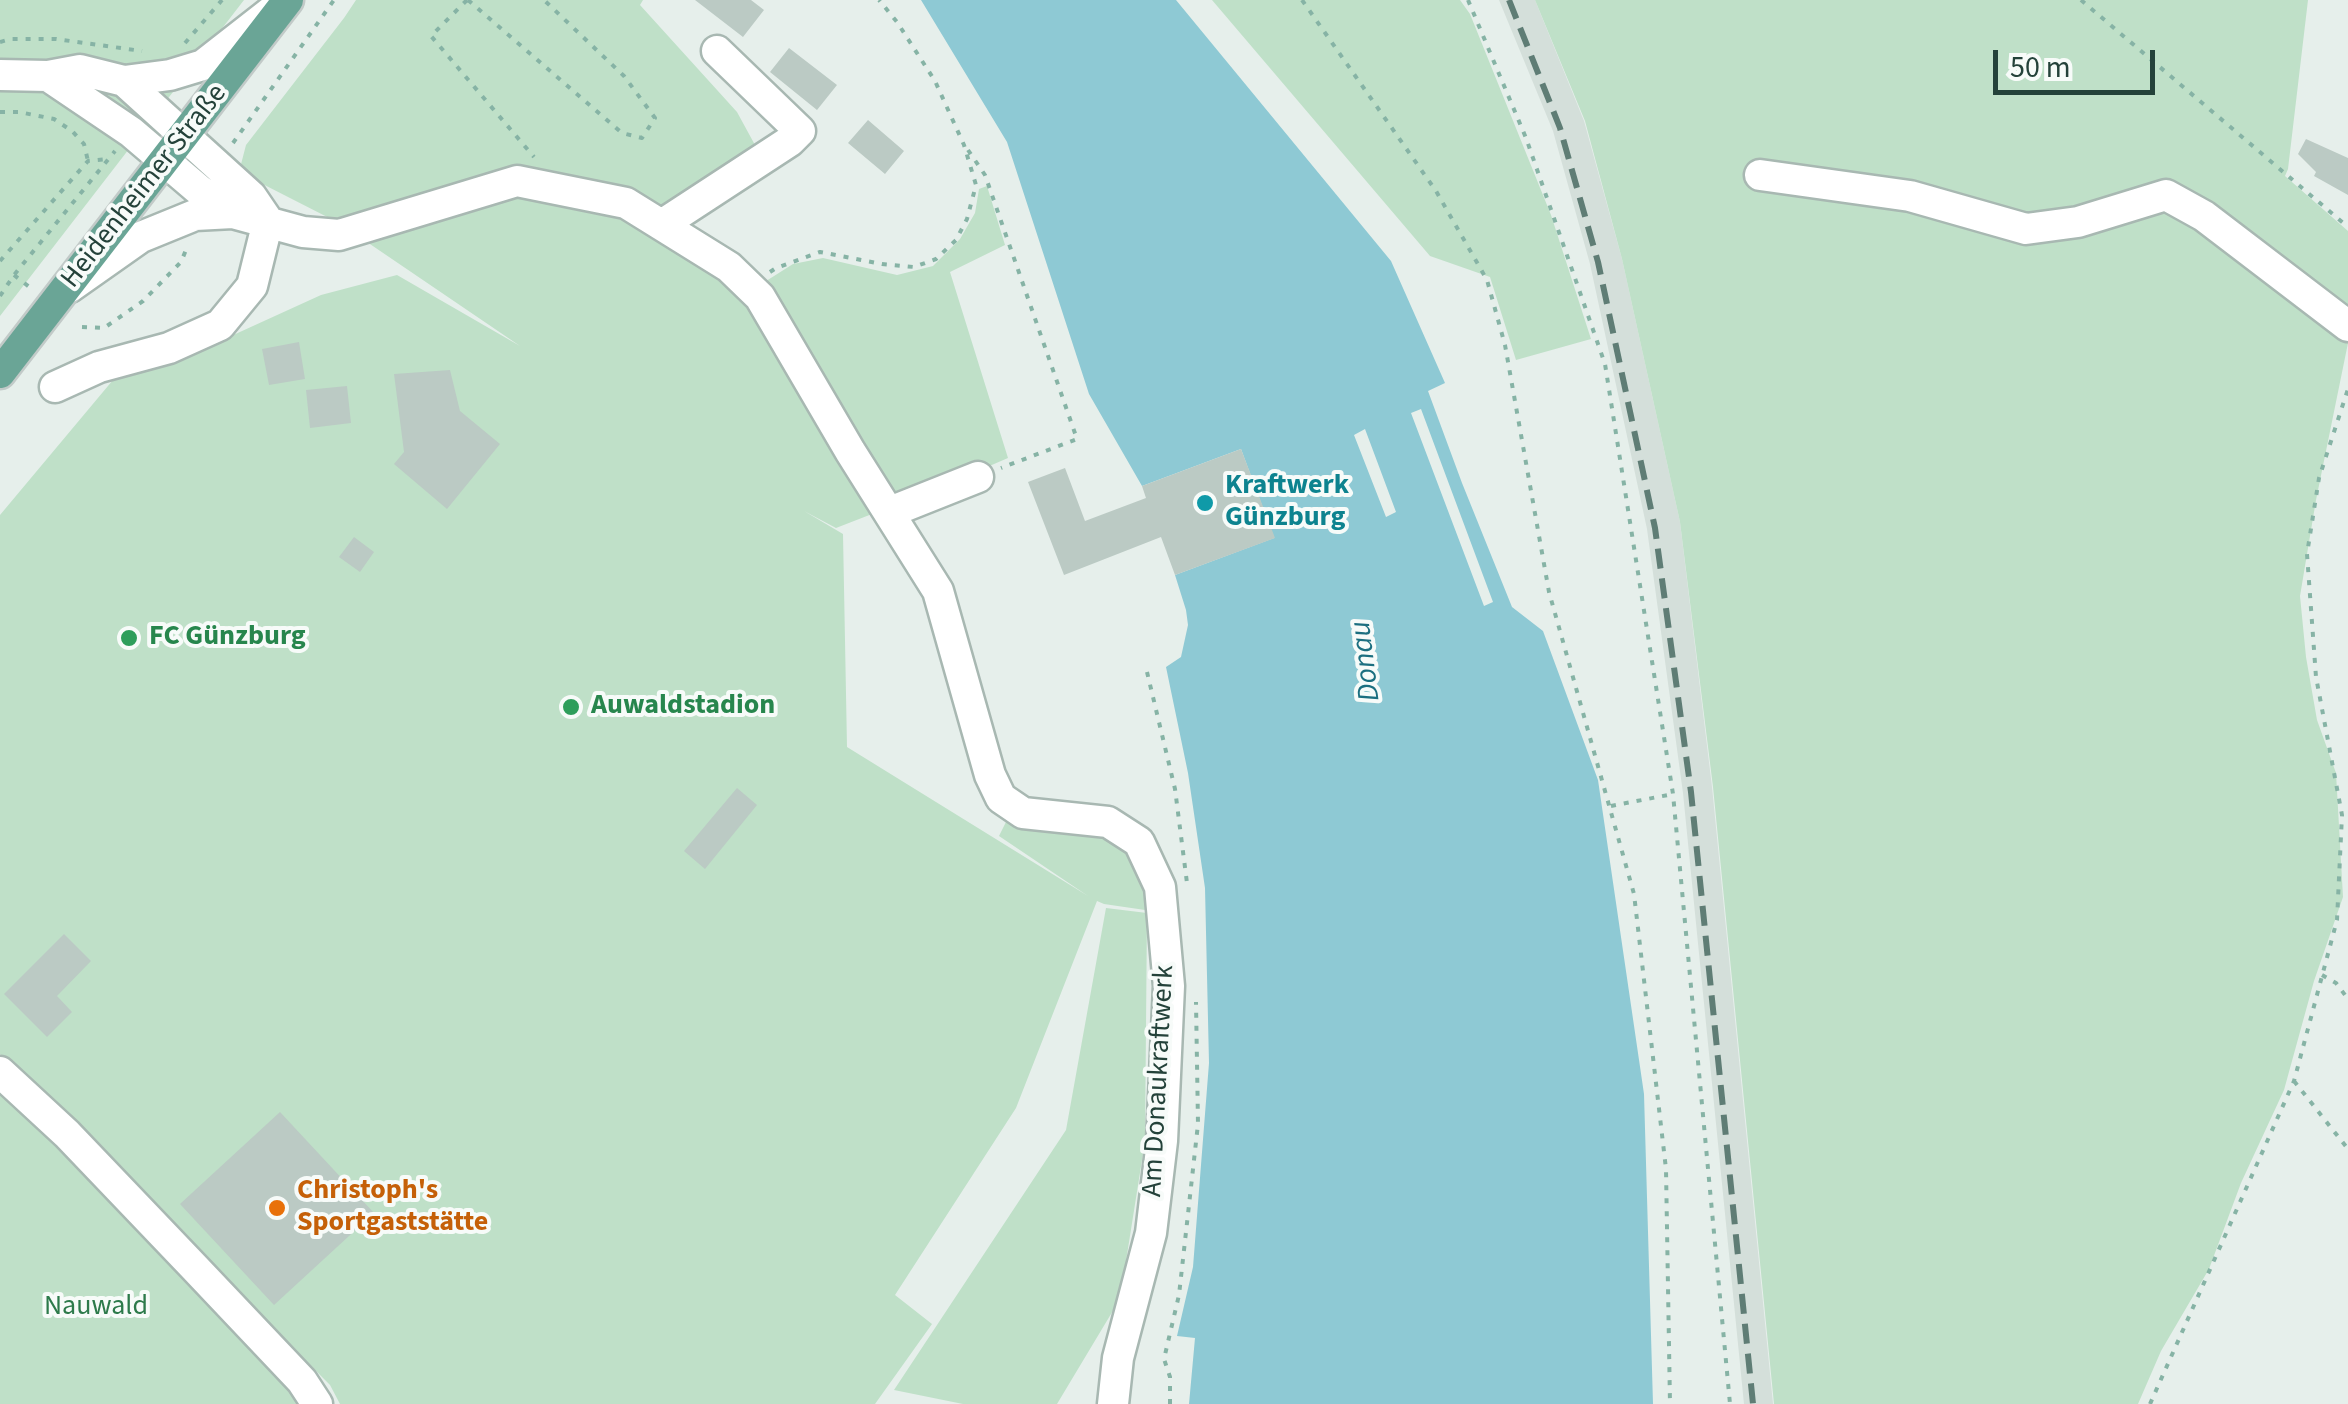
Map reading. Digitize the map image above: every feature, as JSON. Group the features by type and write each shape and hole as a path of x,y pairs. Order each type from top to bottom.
{"main road":[{"name":"Heidenheimer Straße","path":"0,373 287,0"}],"street":[{"path":"0,75 48,76 80,70 124,81 170,75 203,65 287,0"},
{"path":"664,224 800,131 716,51"},
{"path":"48,76 104,113 218,164 251,196 268,221 252,286 220,326 169,348 98,366 55,388"},
{"path":"124,81 175,148"},
{"name":"Am Donaukraftwerk","path":"175,148 200,190 233,213 304,232 339,235 518,181 626,202 729,267 760,297 938,591 990,775 1001,798 1023,813 1108,822 1139,842 1160,887 1169,986 1162,1141 1150,1234 1118,1358 1113,1404"},
{"path":"1760,175 1910,196 2026,229 2078,222 2166,195 2204,216 2348,326"},
{"path":"63,292 141,237 195,215 233,213"},
{"path":"890,512 978,477"},
{"path":"0,1072 67,1134 196,1268 302,1381 317,1404"},
{"name":"Am Donaukraftwerk","path":"1091,1404 1118,1358"}],"path":[{"path":"218,164 334,0"},
{"path":"541,186 536,160 431,36 468,0 622,133 642,138 656,118 624,76 544,0"},
{"path":"750,286 776,268 820,252 914,267 936,259 956,240 967,219 976,185 964,145 935,81 879,0"},
{"path":"1302,0 1436,191 1487,280 1505,345 1549,592 1634,894 1666,1169 1670,1404"},
{"path":"1468,0 1526,138 1605,364 1673,794 1730,1404"},
{"path":"2082,0 2348,227"},
{"path":"0,112 54,119 84,144 88,161"},
{"path":"964,145 986,175 1076,439 978,477"},
{"path":"0,260 88,161 109,159 0,296"},
{"path":"82,327 104,328 144,301 181,262 195,215"},
{"path":"14,275 32,289"},
{"path":"2150,1404 2294,1081 2337,920 2342,815 2316,677 2307,554 2319,478 2348,388"},
{"path":"1147,672 1175,789 1182,852"},
{"path":"1611,806 1673,794"},
{"path":"2322,975 2336,983 2348,998"},
{"path":"2294,1081 2348,1149"}],"shaded area":[{"path":"1499,0 1535,0 1584,121 1622,259 1680,522 1712,787 1773,1404 1744,1404 1683,793 1647,529 1590,264 1553,131"}],"green space":[{"path":"0,0 244,0 0,316"},
{"path":"356,0 643,0 640,5 737,112 755,145 652,211 749,296 872,514 836,528 804,511 843,534 847,747 1088,896 999,836 1010,814 1085,823 1120,845 1143,873 1152,911 1097,901 1016,1108 895,1295 932,1324 875,1404 340,1404 330,1385 0,1054 0,515 118,374 196,352 321,295 397,275 520,346 339,223 239,172 246,145"},
{"path":"1212,0 1460,0 1470,14 1551,215 1591,339 1516,360 1490,277 1430,256"},
{"path":"1535,0 2308,0 2285,176 2348,231 2348,343 2300,596 2317,720 2336,773 2343,897 2314,981 2284,1090 2241,1183 2209,1269 2161,1351 2138,1404 1774,1404 1713,787 1680,522 1622,259 1585,121"},
{"path":"987,186 1005,245 950,272 1008,458 908,501 888,499 763,283 793,264 823,258 897,275 933,266 960,239 975,213 979,189"},
{"path":"1106,908 1147,913 1145,1141 1120,1299 1057,1404 963,1404 894,1390 1066,1130"},
{"name":"Nauwald","path":"0,1076 313,1404 0,1404"}],"water":[{"name":"Donau","path":"921,0 1176,0 1391,261 1445,383 1428,391 1462,483 1512,607 1543,631 1598,780 1644,1094 1653,1404 1189,1404 1195,1338 1177,1336 1193,1267 1209,1063 1205,888 1188,773 1166,667 1181,657 1188,625 1175,575 1274,538 1241,449 1142,486 1089,394 1007,142","holes":["1421,409 1493,602 1484,606 1411,413","1365,429 1396,512 1386,517 1354,435"]}],"building":[{"path":"695,0 751,0 764,10 743,37"},
{"path":"789,48 837,85 817,110 770,72"},
{"path":"868,120 904,151 885,174 848,143"},
{"path":"2306,139 2348,158 2348,195 2314,176 2316,172 2298,154"},
{"path":"299,342 305,379 269,385 262,349"},
{"path":"450,370 460,411 500,444 447,509 394,464 404,452 394,374"},
{"path":"347,386 351,423 310,428 306,390"},
{"name":"Kraftwerk Günzburg","path":"1241,449 1275,538 1175,575 1161,537 1064,575 1028,482 1065,468 1085,521 1146,498 1142,486"},
{"path":"354,537 374,552 360,572 339,557"},
{"path":"737,788 757,805 705,869 684,851"},
{"path":"64,934 91,961 57,996 72,1012 47,1037 4,994"},
{"name":"Christoph's Sportgaststätte","path":"280,1112 374,1213 274,1305 180,1204"}],"railway":[{"path":"1509,0 1560,128 1598,262 1655,528 1691,792 1753,1404"}],"place":[{"name":"Kraftwerk Günzburg","path":"1205,503"},
{"name":"FC Günzburg","path":"129,638"},
{"name":"Auwaldstadion","path":"571,707"},
{"name":"Christoph's Sportgaststätte","path":"277,1208"}]}
